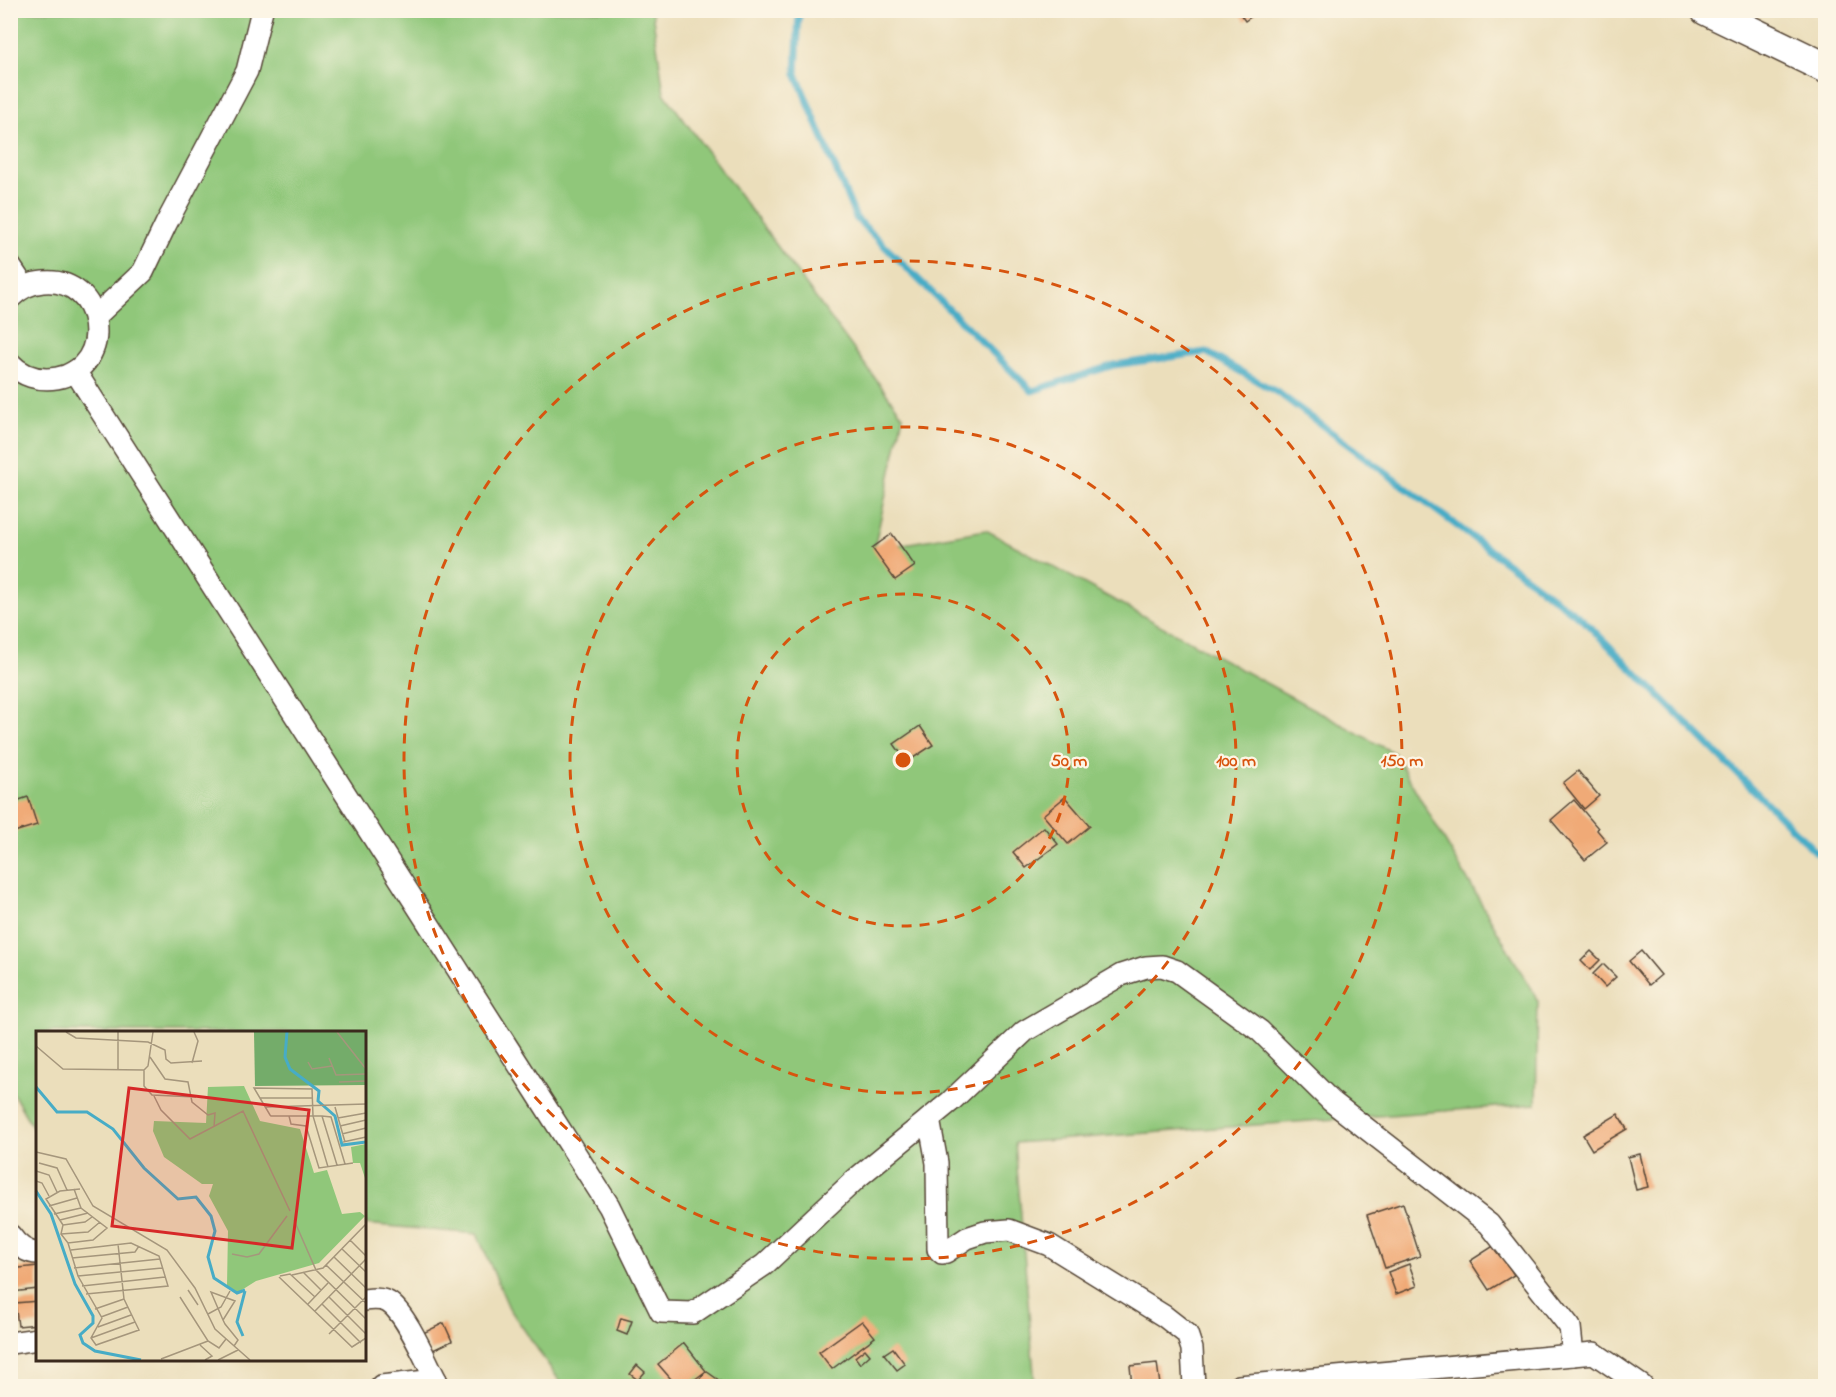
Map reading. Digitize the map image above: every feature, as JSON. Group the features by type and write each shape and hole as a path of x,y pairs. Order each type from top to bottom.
{"street":[{"path":"95,317 143,272 247,71 262,10"},
{"path":"1706,10 1826,68"},
{"path":"10,266 17,293 36,283 48,281 72,288 86,300 95,317 97,329 93,347 84,363 63,377 50,380 36,378 24,374 10,363"},
{"path":"75,371 609,1206 661,1312 693,1313 764,1265 857,1178 951,1101 1024,1031 1121,975 1162,966 1177,970 1260,1031 1331,1101 1489,1224 1570,1328 1573,1355"},
{"path":"929,1119 938,1163 938,1249 942,1253 946,1252 966,1238 985,1232 1009,1230 1049,1245 1164,1316 1187,1334 1192,1349 1194,1386"},
{"path":"10,1235 23,1249 36,1253"},
{"path":"366,1300 387,1301 401,1314 437,1383 381,1386"},
{"path":"10,1343 36,1339"},
{"path":"1239,1386 1594,1353 1642,1386"}],"green space":[{"path":"11,11 652,11 664,93 903,416 874,549 986,530 1394,753 1538,1001 1536,1104 1015,1143 1035,1386 563,1386 509,1308 477,1234 366,1224 366,1031 36,1031 36,1133 11,1090"}],"building":[{"path":"1254,10 1256,13 1245,21 1238,11"},
{"path":"892,534 915,566 895,580 872,548"},
{"path":"920,726 933,745 907,762 894,744"},
{"path":"1578,771 1599,796 1584,809 1563,783"},
{"path":"28,797 37,825 14,832 10,820 10,803"},
{"path":"1065,797 1090,826 1068,844 1043,815"},
{"path":"1574,800 1607,842 1585,860 1551,820"},
{"path":"1044,827 1058,844 1026,868 1013,852"},
{"path":"1591,951 1600,960 1590,970 1581,961"},
{"path":"1641,951 1661,975 1649,985 1629,961"},
{"path":"1603,964 1616,977 1605,987 1593,974"},
{"path":"1618,1114 1627,1129 1592,1150 1583,1135"},
{"path":"1640,1154 1648,1187 1636,1190 1628,1157"},
{"path":"1403,1203 1420,1256 1385,1268 1367,1215"},
{"path":"1495,1245 1514,1275 1489,1290 1470,1261"},
{"path":"1409,1264 1417,1286 1396,1294 1388,1272"},
{"path":"36,1266 36,1289 12,1292 10,1269"},
{"path":"36,1301 36,1324 18,1326 15,1303"},
{"path":"621,1318 632,1321 627,1335 617,1331"},
{"path":"862,1321 875,1337 832,1369 819,1352"},
{"path":"444,1323 452,1341 431,1351 423,1333"},
{"path":"684,1343 706,1371 686,1386 677,1386 658,1364"},
{"path":"893,1348 905,1364 897,1370 884,1354"},
{"path":"865,1349 870,1355 860,1364 855,1357"},
{"path":"1157,1363 1160,1385 1132,1386 1130,1366"},
{"path":"637,1365 645,1372 638,1380 630,1374"},
{"path":"706,1371 727,1386 694,1386"}],"waterway":[{"path":"799,10 796,74 856,218 1032,391 1114,365 1206,352 1280,394 1582,619 1826,862"}]}
